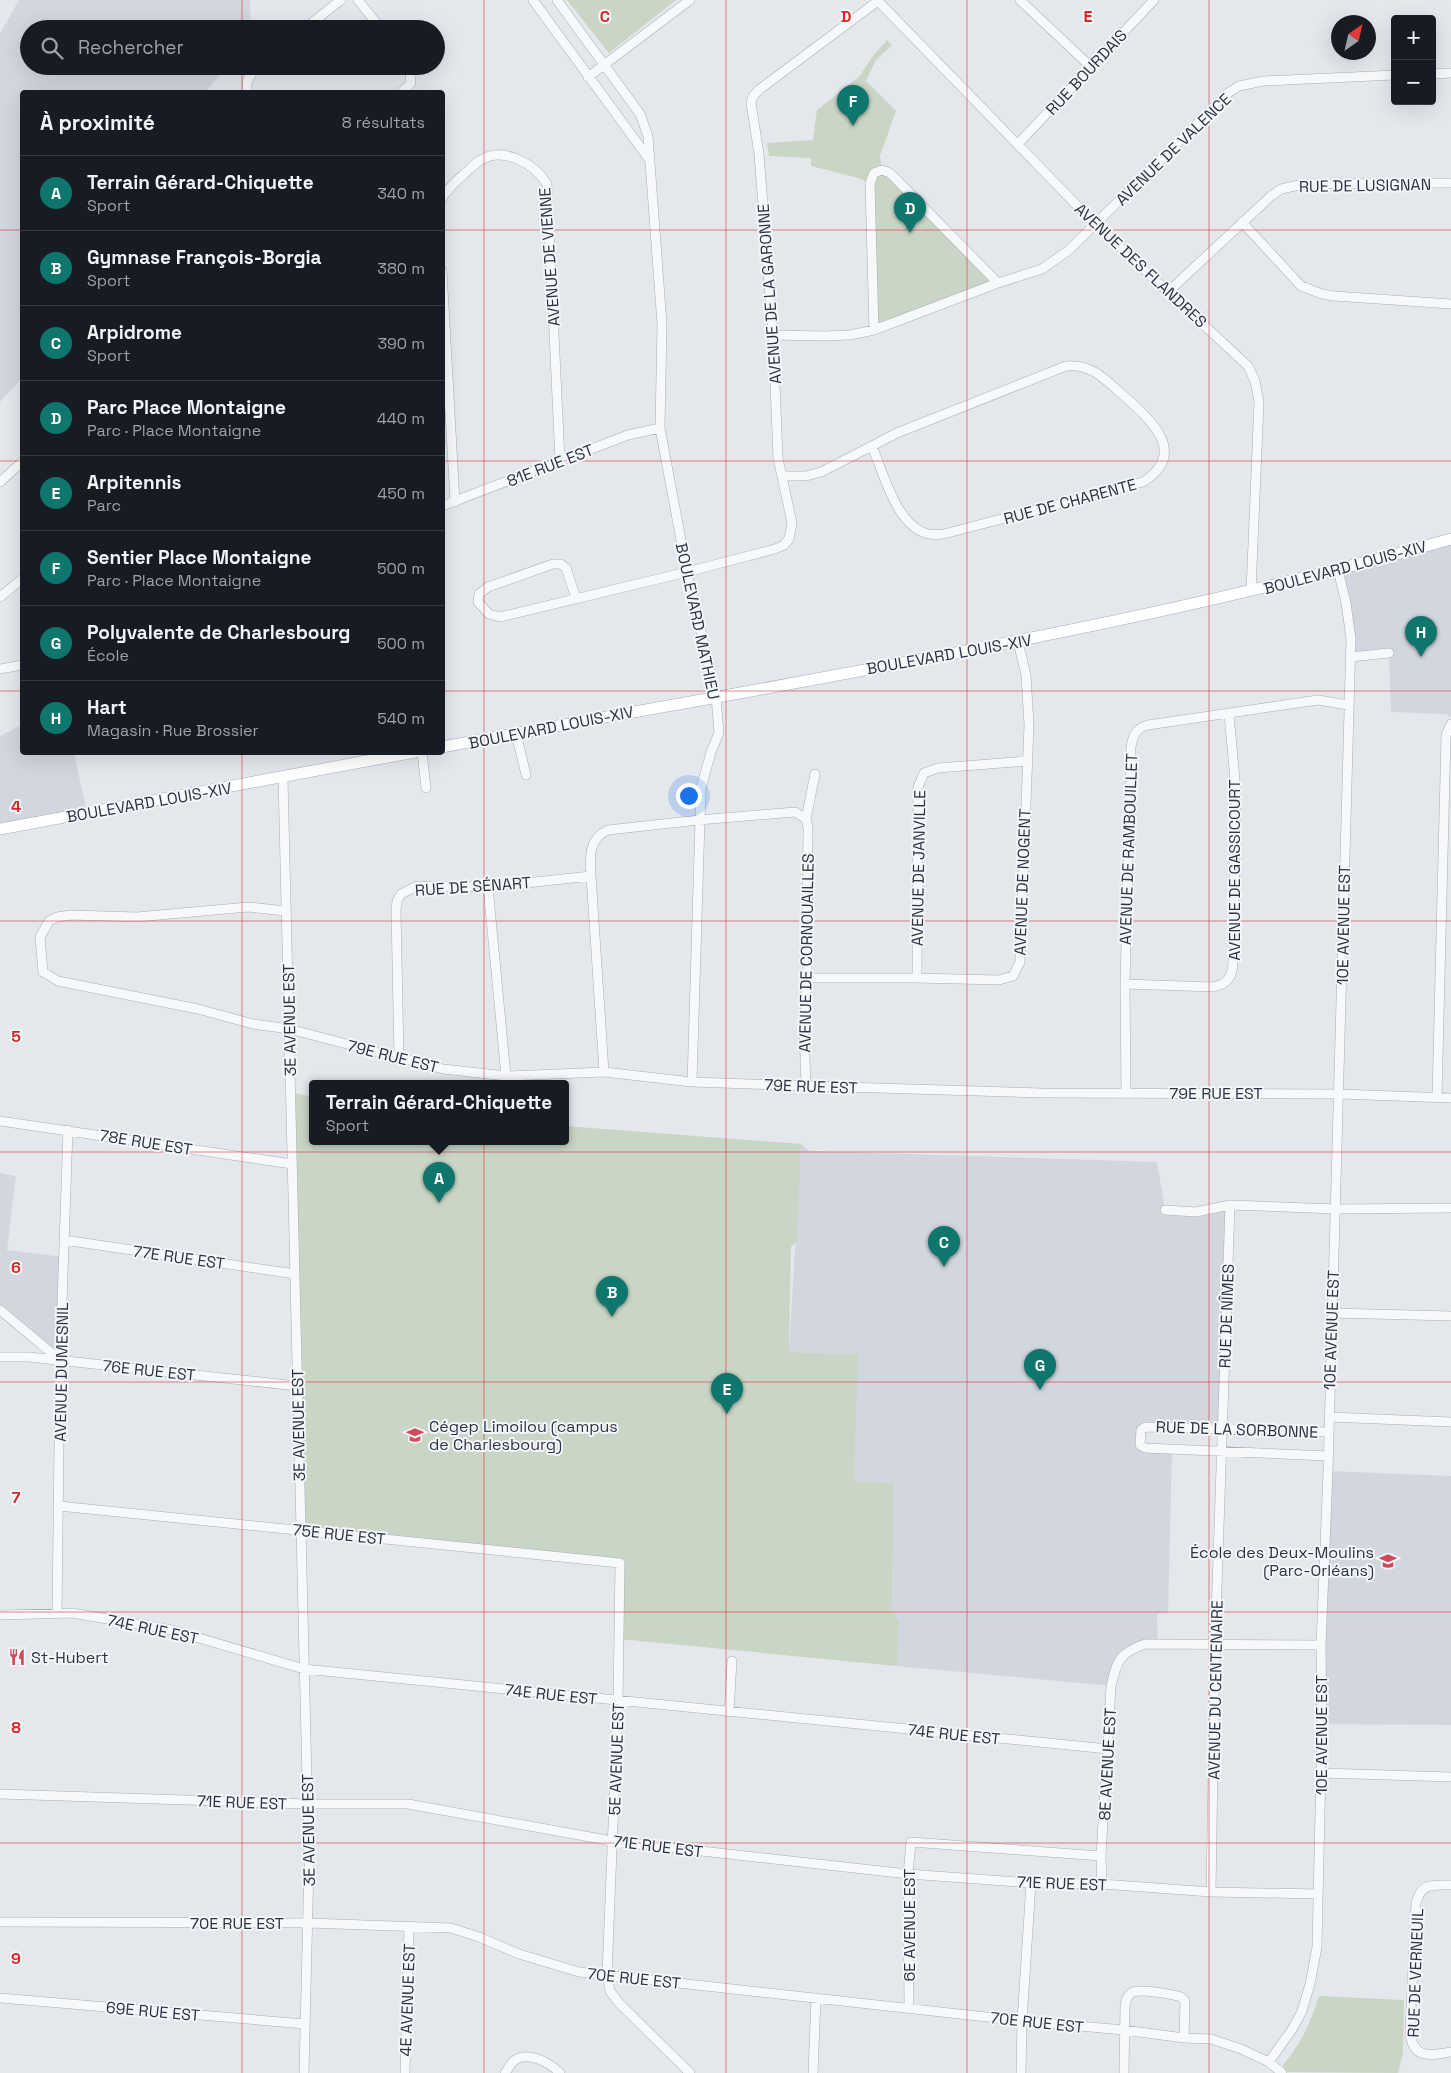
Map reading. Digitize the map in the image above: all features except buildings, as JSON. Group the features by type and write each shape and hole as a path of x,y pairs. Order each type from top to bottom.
{"main road":[{"name":"BOULEVARD LOUIS-XIV","path":"445,746 1018,642 1251,591 1338,570 1451,539"},
{"name":"BOULEVARD LOUIS-XIV","path":"0,829 400,755"}],"street":[{"path":"315,20 341,0"},
{"path":"358,0 374,20"},
{"path":"533,0 649,159"},
{"name":"BOULEVARD MATHIEU","path":"557,0 640,114 648,136 662,324 660,428 687,572 716,697 719,733 711,752 701,788 692,1082"},
{"path":"588,77 690,0"},
{"name":"AVENUE DES FLANDRES","path":"877,0 1095,224 1248,366 1255,381 1258,402 1251,591"},
{"name":"AVENUE DE LA GARONNE","path":"687,572 784,545 790,539 792,523 778,458 773,335 759,154 750,103 753,96 760,89 877,0"},
{"path":"1020,0 1090,66"},
{"name":"RUE BOURDAIS","path":"1018,144 1154,0"},
{"path":"1436,74 1451,73"},
{"path":"247,90 247,82 251,75"},
{"path":"404,90 411,83 410,75"},
{"name":"AVENUE DE VALENCE","path":"773,335 850,335 874,330 998,283 1042,269 1069,250 1228,92 1239,86 1263,81 1391,75"},
{"name":"AVENUE DE VIENNE","path":"445,193 481,160 491,156 516,158 530,165 542,176 546,184 560,461"},
{"path":"874,330 870,183 874,173 882,170 890,173 998,283"},
{"name":"RUE DE LUSIGNAN","path":"1169,291 1280,189 1304,184 1451,183"},
{"path":"1242,222 1301,286 1312,291 1334,296 1451,304"},
{"path":"445,334 455,502"},
{"name":"RUE DE CHARENTE","path":"783,476 806,476 822,472 872,446 897,433 1066,366 1077,365 1087,367 1098,373 1149,418 1162,438 1164,454 1158,470 1142,482 944,534 929,534 911,525 898,508 872,446"},
{"name":"81E RUE EST","path":"445,505 628,435 660,428"},
{"path":"0,482 20,464"},
{"path":"576,598 566,568 561,564 553,564 488,587 479,594 478,602 482,609 489,614 500,616 687,572"},
{"name":"10E AVENUE EST","path":"1269,2062 1293,2028 1302,2010 1310,1984 1317,1947 1321,1773 1321,1645 1339,1094 1351,639 1346,603 1338,570"},
{"path":"0,597 20,581"},
{"name":"AVENUE DE NOGENT","path":"807,978 999,980 1013,976 1017,970 1020,962 1029,725 1026,675 1018,642"},
{"path":"1350,658 1389,653"},
{"path":"0,669 20,664"},
{"name":"AVENUE DE RAMBOUILLET","path":"1126,1093 1124,984 1131,747 1133,737 1142,726 1318,700 1348,705"},
{"name":"AVENUE DE GASSICOURT","path":"1124,984 1213,987 1222,986 1232,975 1234,961 1236,791 1229,714"},
{"path":"1437,1097 1446,735 1451,724"},
{"path":"516,733 526,776"},
{"path":"422,755 426,788"},
{"name":"AVENUE DE JANVILLE","path":"917,978 918,787 921,778 924,773 938,768 1027,761"},
{"name":"AVENUE DE CORNOUAILLES","path":"806,1086 804,1031 807,978 806,820 815,774"},
{"name":"3E AVENUE EST","path":"283,778 307,1804 308,1923 304,2073"},
{"path":"604,1072 590,854 592,845 600,834 608,830 787,811 795,812 806,820"},
{"name":"RUE DE SÉNART","path":"399,1057 397,901 408,889 417,886 488,887 591,876"},
{"path":"488,887 506,1076"},
{"name":"79E RUE EST","path":"286,911 248,907 137,917 71,915 57,917 49,921 43,928 40,937 43,972 58,981 198,1009 252,1024 289,1029 443,1069 506,1076 604,1072 692,1082 806,1086 1041,1093 1339,1094 1451,1098"},
{"name":"78E RUE EST","path":"0,1121 292,1164"},
{"name":"AVENUE DUMESNIL","path":"58,1614 60,1360 68,1130"},
{"path":"1165,1210 1196,1212 1230,1205 1335,1209 1451,1208"},
{"name":"RUE DE NÎMES","path":"1222,1428 1230,1205"},
{"name":"77E RUE EST","path":"64,1240 295,1274"},
{"path":"0,1310 60,1360"},
{"path":"1332,1313 1451,1316"},
{"name":"76E RUE EST","path":"0,1357 60,1360 298,1386"},
{"path":"1328,1417 1451,1422"},
{"name":"RUE DE LA SORBONNE","path":"1328,1432 1145,1427 1141,1430 1140,1436 1140,1445 1145,1448 1328,1456"},
{"name":"AVENUE DU CENTENAIRE","path":"1211,1892 1215,1645 1222,1428"},
{"name":"75E RUE EST","path":"59,1506 620,1563"},
{"name":"5E AVENUE EST","path":"620,1563 618,1701 607,1974 610,1991 619,2003 690,2073"},
{"name":"74E RUE EST","path":"0,1615 72,1614 172,1630 304,1669 1108,1749"},
{"name":"8E AVENUE EST","path":"1102,1884 1111,1686 1116,1664 1129,1649 1145,1644 1215,1645"},
{"path":"1215,1645 1321,1645"},
{"path":"729,1712 732,1661"},
{"path":"1321,1773 1451,1777"},
{"name":"71E RUE EST","path":"0,1794 307,1804 408,1804 612,1841 908,1874 1031,1882 1102,1884 1211,1892 1318,1894"},
{"name":"71E RUE EST","path":"911,1842 1102,1856"},
{"name":"6E AVENUE EST","path":"909,2008 908,1874 911,1842"},
{"path":"1021,2073 1022,2021 1031,1882"},
{"name":"RUE DE VERNEUIL","path":"1451,1885 1422,1888 1418,1894 1416,1903 1410,2041 1423,2054 1432,2056 1451,2052"},
{"name":"70E RUE EST","path":"0,1922 308,1923 451,1928 479,1936 519,1954 578,1972 1211,2040 1241,2048 1269,2062"},
{"name":"4E AVENUE EST","path":"405,2073 410,1927"},
{"path":"1124,2073 1124,2030 1127,1997 1132,1992 1181,1997 1185,2001 1184,2038"},
{"name":"69E RUE EST","path":"0,1998 305,2024"},
{"path":"813,2073 816,1998"},
{"path":"505,2073 515,2060 525,2057 552,2065 560,2073"},
{"path":"1269,2062 1282,2073"}],"shaded area":[{"path":"19,0 250,0 251,20 20,20 20,75 220,75 207,90 20,90 20,380 0,402 0,34"},
{"path":"1451,539 1451,717 1446,714 1391,712 1389,653 1350,657 1338,570"},
{"path":"20,726 20,755 74,755 87,813 0,829 0,736"},
{"path":"801,1144 810,1151 1157,1162 1165,1210 1230,1205 1222,1428 1145,1427 1140,1445 1172,1450 1168,1613 1157,1614 1158,1644 1129,1649 1111,1686 897,1666 899,1621 892,1610 894,1483 854,1481 857,1354 789,1352"},
{"path":"0,1173 16,1176 7,1250 63,1257 60,1361 0,1310"},
{"name":"École des Deux-Moulins (Parc-Orléans)","path":"1328,1471 1451,1476 1451,1725 1322,1724"}],"green space":[{"path":"567,0 676,0 609,53"},
{"path":"887,40 892,45 876,60 866,81 896,111 880,156 882,170 998,283 874,330 869,183 858,178 811,166 811,158 769,156 767,143 813,140 817,110 860,76 872,57"},
{"path":"290,1092 309,1096 309,1145 569,1145 569,1126 801,1144 797,1241 791,1247 789,1352 858,1354 854,1481 894,1483 892,1610 899,1621 897,1666 619,1639 620,1563 301,1530"},
{"path":"1319,1996 1404,2000 1403,2053 1398,2073 1285,2072 1283,2065 1305,2032"}],"place":[{"name":"Sentier Place Montaigne","path":"853,126"},
{"name":"Parc Place Montaigne","path":"910,233"},
{"name":"Hart","path":"1421,657"},
{"name":"Terrain Gérard-Chiquette","path":"439,1203"},
{"name":"Arpidrome","path":"944,1267"},
{"name":"Gymnase François-Borgia","path":"612,1317"},
{"name":"Polyvalente de Charlesbourg","path":"1040,1390"},
{"name":"Arpitennis","path":"727,1414"},
{"name":"Cégep Limoilou (campus de Charlesbourg)","path":"415,1435"},
{"name":"École des Deux-Moulins (Parc-Orléans)","path":"1388,1561"},
{"name":"St-Hubert","path":"17,1657"}]}
